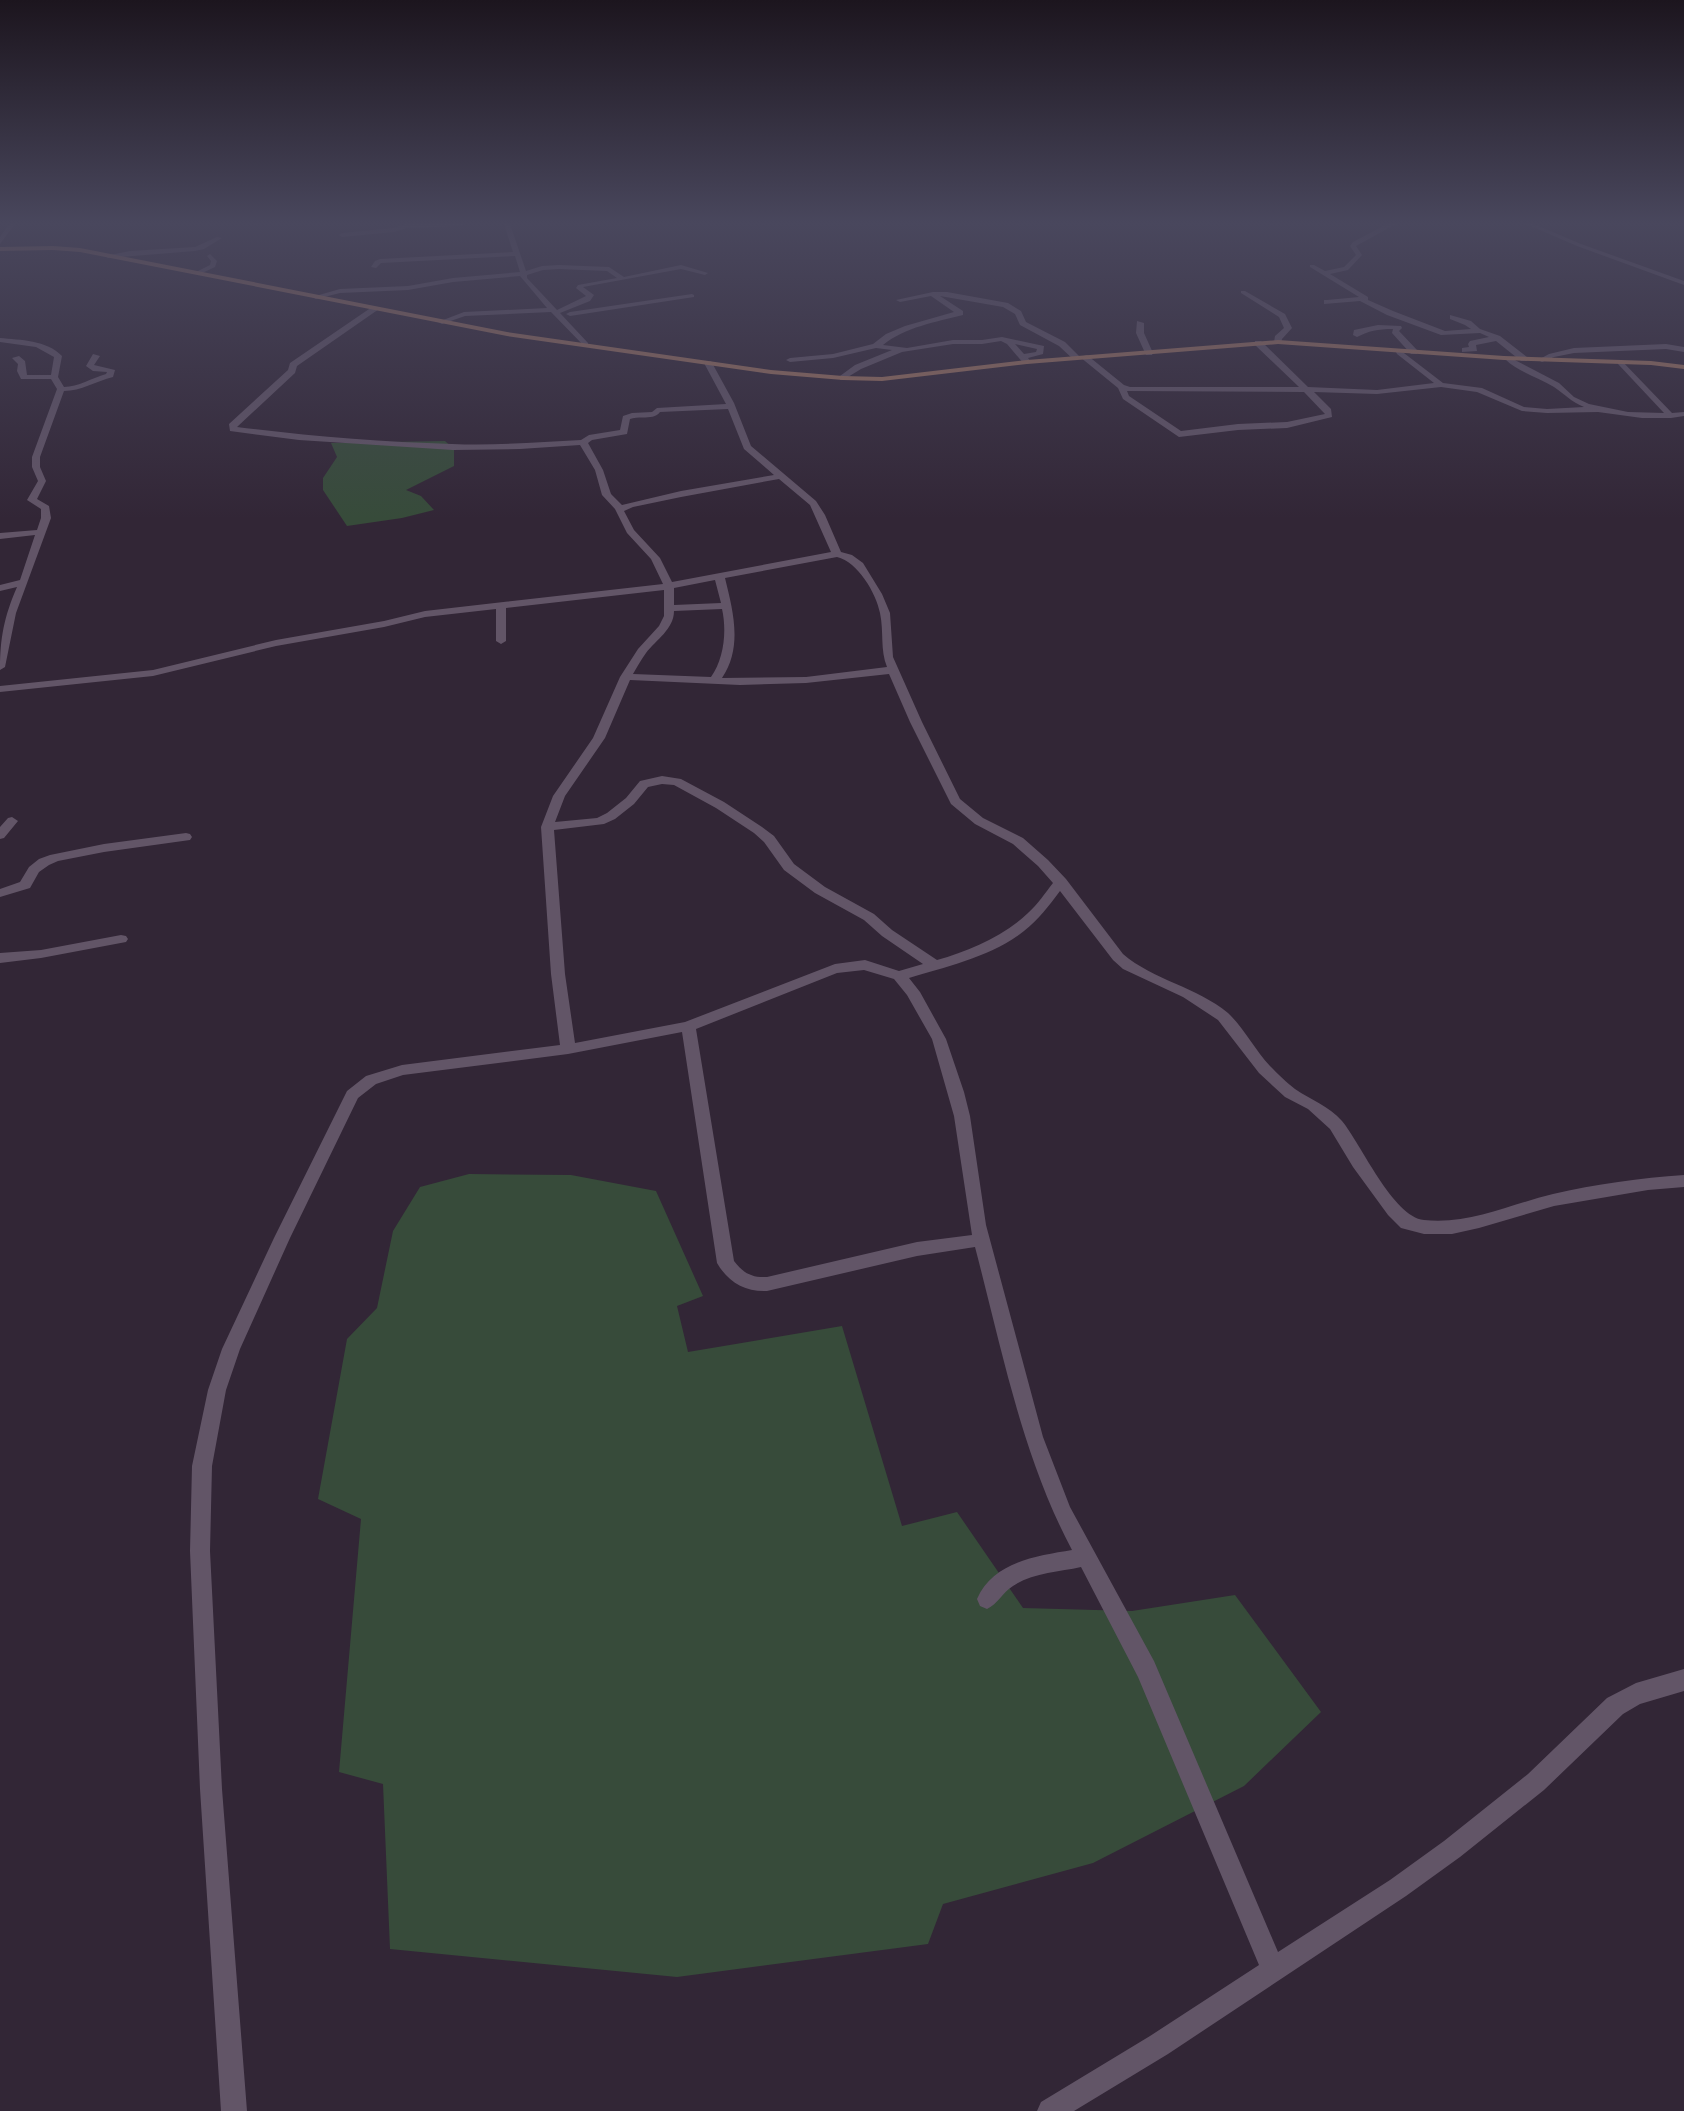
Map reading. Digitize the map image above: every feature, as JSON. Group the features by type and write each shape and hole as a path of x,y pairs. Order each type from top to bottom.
{"main road":[{"path":"445,323 506,334 708,363 843,378 882,379 1025,359 1149,353 1278,342 1400,352 1542,360 1621,362 1684,367"}],"street":[{"path":"354,323 293,365 292,371 232,426 233,429 299,437 453,447 520,446 583,442 589,438 624,432 626,418 632,415 653,415 657,410 731,406"},
{"path":"564,323 585,344"},
{"path":"876,346 889,336 927,323"},
{"path":"1024,323 1081,357 1121,387 1126,397 1179,434 1238,427 1287,425 1329,415 1328,411 1308,390 1258,343"},
{"path":"1140,323 1140,333 1149,353"},
{"path":"1278,342 1278,338 1288,328 1286,323"},
{"path":"1416,323 1444,333 1478,331"},
{"path":"1467,323 1478,331 1497,338 1524,359"},
{"path":"1357,335 1357,332 1364,329 1396,327 1398,328 1395,331 1414,352"},
{"path":"1010,340 1018,336 1045,334"},
{"path":"1465,350 1474,349 1473,343 1497,338"},
{"path":"843,378 858,367 899,350 964,340 982,342 1002,339 1010,340 1041,348 1039,354 1025,359 1010,340"},
{"path":"0,340 35,346 53,352 58,356 54,378 61,389"},
{"path":"790,360 821,358 876,346 899,350"},
{"path":"1542,360 1552,355 1580,350 1634,350 1663,346 1684,350"},
{"path":"812,347 821,358"},
{"path":"1400,352 1441,385"},
{"path":"61,389 75,389 92,380 112,374 108,369 92,368 90,366 96,356"},
{"path":"16,358 22,363 21,371 24,377 54,378"},
{"path":"1509,358 1525,370 1557,386 1574,400 1600,409 1632,415 1671,416 1684,414"},
{"path":"1621,362 1671,416"},
{"path":"708,363 731,406 747,447 808,498 818,509 827,535 837,554"},
{"path":"1121,387 1136,389 1377,392 1441,385 1479,390 1526,410 1569,411 1600,409"},
{"path":"0,667 11,613 24,582 47,512 46,508 32,500 42,481 36,467 36,457 61,389"},
{"path":"583,442 600,470 607,495 621,508"},
{"path":"568,1049 558,974 547,826 560,796 599,738 626,678 642,651 667,622 669,608 670,586 655,558 630,531 618,512 621,508 688,492 782,476"},
{"path":"0,536 41,532"},
{"path":"0,689 153,673 276,643 384,624 425,614 670,586 719,575 837,554 850,558 860,565 877,594 885,613 888,657 916,722 955,801 979,821 1010,836 1026,848 1061,882 1118,957 1141,974 1188,994 1223,1017 1264,1069 1290,1093 1313,1104 1336,1125 1359,1163 1394,1210 1407,1223 1424,1227 1452,1227 1479,1222 1554,1200 1648,1184 1684,1181"},
{"path":"714,681 722,669 730,630 719,575"},
{"path":"0,588 24,582"},
{"path":"500,641 501,604"},
{"path":"669,608 726,606"},
{"path":"626,678 714,681 806,680 893,670"},
{"path":"547,826 600,821 611,816 630,801 644,784 662,780 677,782 720,805 758,830 769,839 789,866 820,890 869,917 887,933 934,965"},
{"path":"0,835 12,821"},
{"path":"0,893 25,885 34,870 44,862 55,858 104,848 186,836"},
{"path":"899,976 957,959 1004,938 1034,915 1061,882"},
{"path":"0,958 41,954 121,939"},
{"path":"234,2111 211,1789 200,1551 202,1466 217,1390 231,1350 325,1147 352,1096 370,1080 402,1070 568,1049 688,1026 835,969 865,965 899,976 912,992 939,1039 962,1116 982,1240 1034,1437 1061,1510 1146,1669 1273,1969"},
{"path":"688,1026 726,1263 736,1276 756,1285 767,1284 917,1249 982,1240"},
{"path":"987,1598 999,1581 1022,1570 1086,1557"},
{"path":"1061,2108 1398,1888 1452,1850 1536,1782 1614,1706 1636,1694 1684,1680"}],"green space":[{"path":"445,441 454,449 454,466 406,490 421,496 434,510 402,518 347,526 323,490 323,478 337,457 331,443"},
{"path":"469,1174 571,1175 656,1191 703,1296 677,1306 688,1352 842,1326 902,1526 957,1512 1023,1608 1132,1611 1235,1595 1321,1712 1244,1786 1093,1863 943,1904 928,1944 677,1977 390,1949 383,1784 339,1772 361,1519 318,1499 347,1339 377,1308 393,1231 420,1187"}]}
